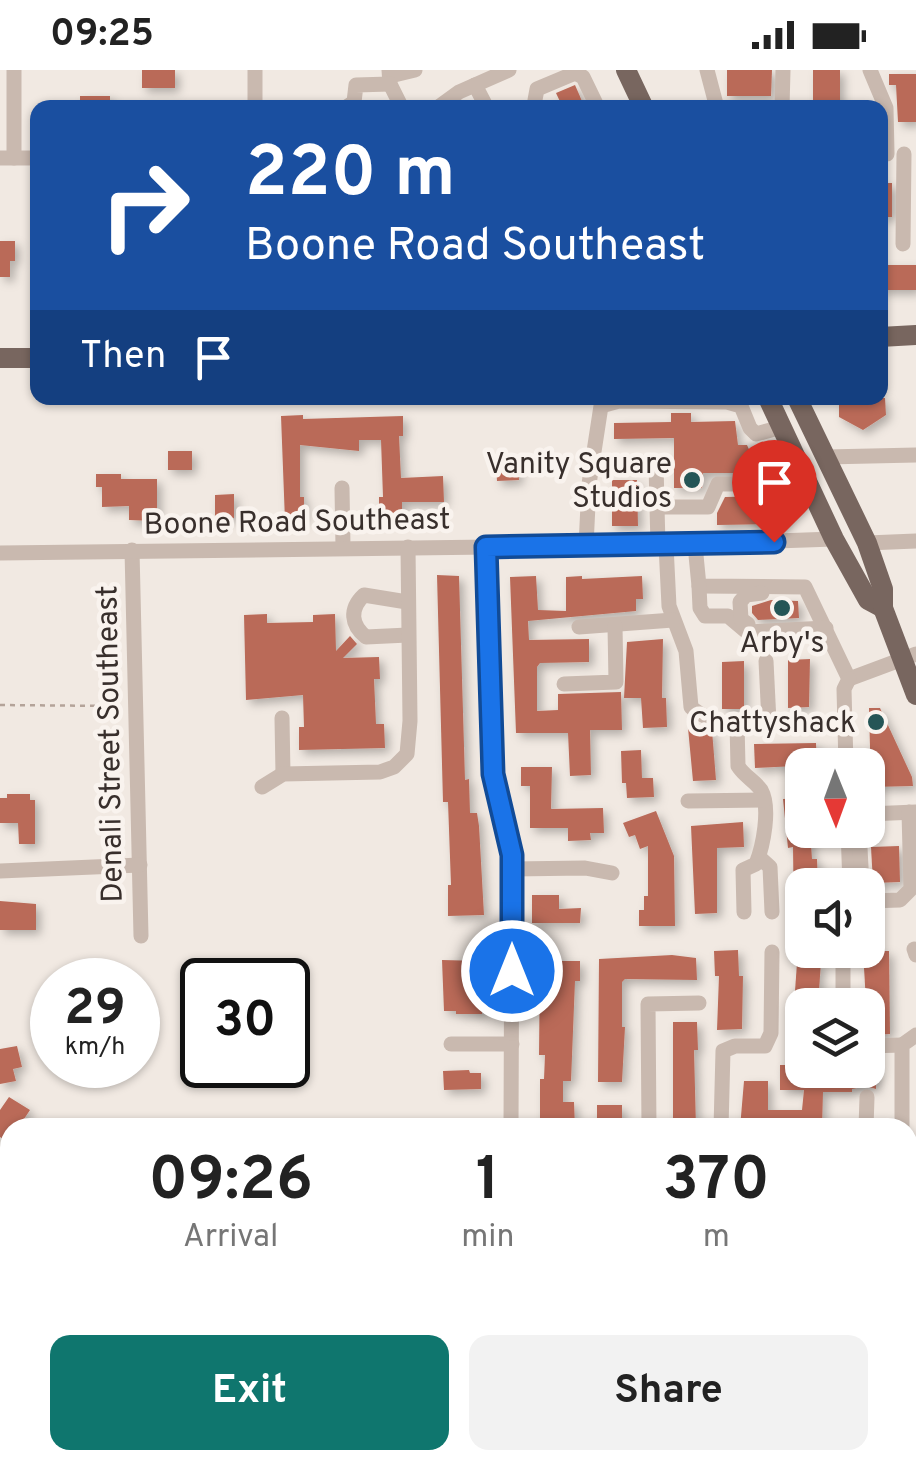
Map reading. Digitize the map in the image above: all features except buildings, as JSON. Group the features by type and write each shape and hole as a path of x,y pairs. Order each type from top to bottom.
{"main road":[{"path":"626,70 640,100"},
{"path":"888,337 916,335"},
{"path":"0,358 30,358"},
{"path":"771,405 834,539 868,600 883,608"},
{"path":"800,405 867,543 883,588 883,608 909,658 916,695"},
{"path":"812,429 815,405"}],"street":[{"path":"7,158 14,70"},
{"path":"255,70 255,100"},
{"path":"354,100 356,85 415,70"},
{"path":"451,100 509,70"},
{"path":"707,70 715,100"},
{"path":"782,70 782,100"},
{"path":"870,70 883,100"},
{"path":"536,100 536,89 574,73 584,77 594,100"},
{"path":"476,85 483,100"},
{"path":"888,116 897,154 903,244"},
{"path":"586,546 589,484 601,406 605,405"},
{"path":"738,405 756,434 782,427"},
{"path":"657,507 708,507 718,484 756,484 791,448"},
{"path":"826,458 916,455"},
{"path":"617,462 656,462 667,591 673,620 686,651 691,707 705,717 737,723 819,721"},
{"path":"342,488 343,547"},
{"name":"Boone Road Southeast","path":"0,553 662,545 834,539"},
{"path":"867,543 916,540"},
{"path":"695,544 700,608 705,616 728,616 747,632 757,634 826,628"},
{"path":"262,787 283,774 380,772 403,760 410,744 408,547"},
{"path":"486,547 493,774 509,835 512,869 512,1118"},
{"name":"Denali Street Southeast","path":"132,550 141,936"},
{"path":"699,586 805,587 848,679 844,689 846,748"},
{"path":"774,586 742,598 741,618 750,625 792,624 806,630"},
{"path":"407,602 364,596 354,609 353,619 356,629 366,637 408,635"},
{"path":"580,627 673,620"},
{"path":"564,684 616,682 615,626"},
{"path":"848,679 909,658"},
{"path":"766,661 769,722"},
{"path":"282,718 283,774"},
{"path":"737,723 738,766 762,791 764,800 765,838 756,864 743,870 744,912"},
{"path":"688,801 764,800"},
{"path":"885,813 912,812 912,889 900,900 885,900"},
{"path":"759,857 770,867 772,912"},
{"path":"0,871 140,865"},
{"path":"512,869 585,868 612,873"},
{"path":"885,888 912,889"},
{"path":"721,1118 723,1051 735,1046 765,1046 771,1033 772,952"},
{"path":"649,1118 648,1004 699,1002"},
{"path":"903,1118 909,1040"},
{"path":"451,1044 512,1044"},
{"path":"866,1097 866,1118"}],"path":[{"path":"0,705 136,706"}],"place":[{"name":"Vanity Square Studios","path":"692,480"},
{"name":"Arby's","path":"782,608"},
{"name":"Chattyshack","path":"876,722"}],"route":[{"path":"512,971 512,855 493,774 486,547 774,542"}]}
